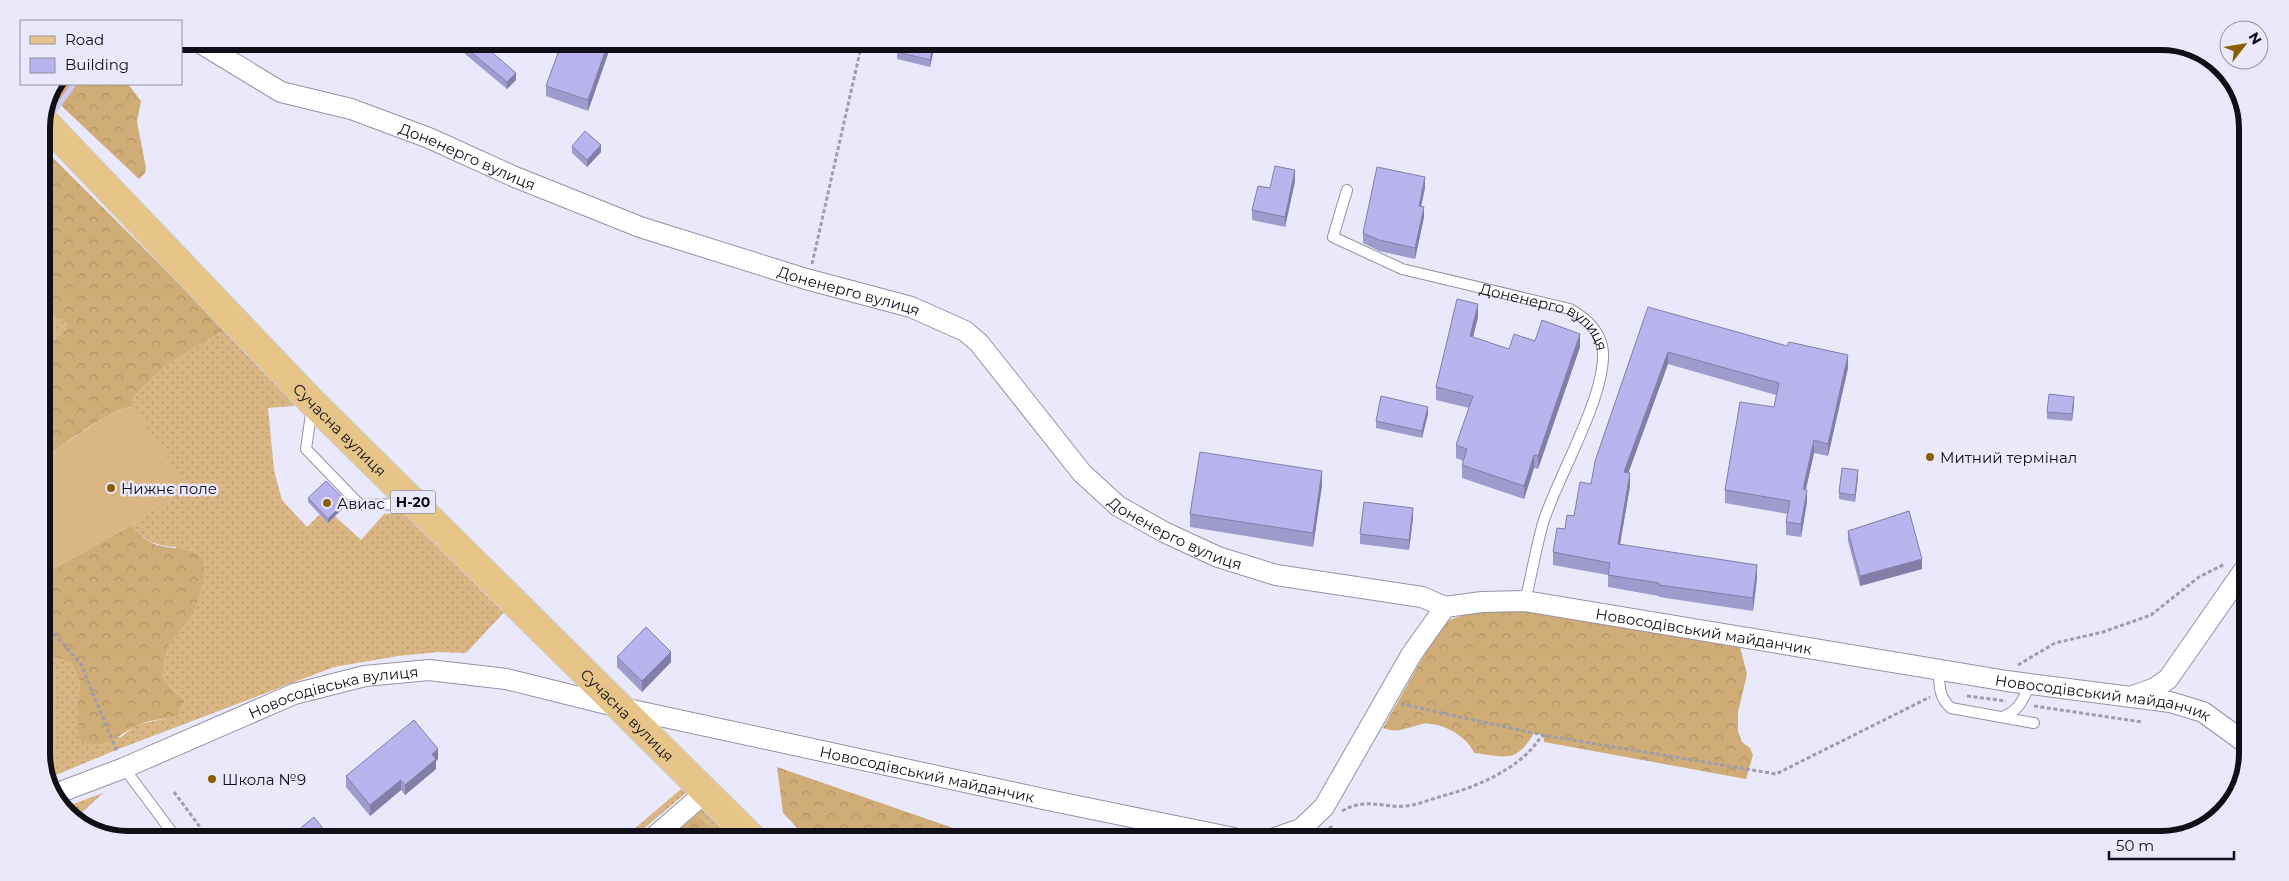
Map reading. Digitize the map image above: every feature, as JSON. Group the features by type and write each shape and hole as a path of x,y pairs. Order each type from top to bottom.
{"main road":[{"name":"Сучасна вулиця","path":"50,127 313,403 746,831"}],"street":[{"name":"Доненерго вулиця","path":"212,50 281,92 351,109 429,138 515,177 640,227 806,279 911,307 965,331 979,343 1082,473 1118,506 1164,532 1218,557 1276,575 1422,597 1445,607"},
{"path":"2130,697 2155,688 2168,679 2237,566"},
{"name":"Новосодівський майданчик","path":"1445,607 1482,602 1525,601 1997,680 2170,702 2203,712 2239,738"},
{"path":"1298,831 1324,807 1411,655 1445,607"},
{"name":"Новосодівська вулиця","path":"60,792 124,768 294,694 365,676 429,670 506,679 623,708"},
{"name":"Новосодівський майданчик","path":"623,708 1200,831"},
{"path":"661,831 706,792"}],"lane":[{"name":"Доненерго вулиця","path":"1347,190 1333,236 1402,269 1570,309 1586,318 1597,332 1603,351 1600,377 1589,410 1544,520 1525,601"},
{"path":"313,403 306,450 360,505 415,504"},
{"path":"1939,670 1940,692 1944,702 1951,708 2034,723"},
{"path":"2002,717 2012,714 2022,704 2030,684"},
{"path":"124,768 171,831"}],"path":[{"path":"806,279 814,253 860,50"},
{"path":"1997,680 2055,643 2103,632 2150,615 2200,577 2237,566"},
{"path":"50,628 81,664 124,768"},
{"path":"1385,700 1543,735 1776,774 1940,692 2142,722"},
{"path":"1340,815 1343,810 1355,804 1377,803 1391,806 1407,806 1466,790 1484,782 1522,758 1543,735"},
{"path":"174,792 203,831"},
{"path":"1326,831 1337,819"}],"shaded area":[{"path":"50,314 65,320 69,327 50,344"},
{"path":"226,330 297,398 294,406 268,408 274,470 282,500 307,527 326,508 361,540 384,514 404,512 423,533 442,537 509,607 466,653 439,652 398,656 334,667 116,750 54,776 50,758 50,655 71,663 80,682 78,702 80,740 121,737 136,725 177,716 185,700 171,689 162,675 168,646 186,624 176,547 151,542 132,525 147,514 132,400 164,368 187,352"},
{"name":"Нижнє поле","path":"133,407 184,482 179,494 132,525 50,571 50,455 99,421 123,409"},
{"path":"681,789 686,793 641,831 632,831"},
{"path":"103,793 80,814 70,805"},
{"path":"703,806 730,831 714,831 699,816 679,831 668,831"}],"green space":[{"path":"63,85 129,85 141,101 137,122 146,168 145,173 139,179 55,100"},
{"path":"50,155 226,330 187,352 164,368 132,400 133,407 123,409 99,421 50,455 50,344 69,327 64,321 50,314"},
{"path":"132,525 152,543 188,551 203,559 204,577 197,603 186,624 168,646 162,675 171,689 185,700 177,716 140,724 103,743 88,743 79,740 78,702 80,682 71,663 50,655 50,571"},
{"path":"1484,608 1525,609 1740,647 1747,674 1738,712 1738,731 1742,742 1750,748 1753,755 1746,779 1544,742 1543,735 1534,733 1521,750 1509,756 1502,756 1474,753 1459,736 1445,727 1437,725 1422,724 1398,730 1383,728 1436,634 1449,620"},
{"path":"777,767 962,831 800,831 783,813"},
{"path":"699,816 714,831 678,831"}],"building":[{"path":"469,50 489,50 516,73 507,82"},
{"path":"559,50 606,50 588,100 546,86"},
{"path":"897,50 932,50 930,60 897,52"},
{"path":"585,131 601,145 587,160 572,146"},
{"path":"1275,166 1295,170 1285,217 1252,210 1258,186 1270,188"},
{"path":"1377,167 1425,177 1419,206 1424,207 1415,248 1379,240 1363,233"},
{"path":"1457,299 1478,304 1470,336 1509,349 1514,334 1535,341 1542,320 1580,334 1538,456 1534,455 1524,486 1462,465 1467,449 1456,445 1473,396 1436,387"},
{"path":"1648,307 1787,346 1789,342 1848,355 1828,444 1814,440 1803,489 1807,490 1801,524 1786,522 1790,501 1725,490 1740,402 1774,407 1779,383 1668,352 1624,472 1630,473 1618,544 1757,565 1753,598 1659,585 1659,583 1608,575 1610,563 1553,552 1557,528 1565,529 1567,515 1574,516 1580,482 1591,484 1595,461"},
{"path":"2049,394 2074,397 2072,414 2047,412"},
{"path":"1381,396 1428,407 1422,431 1376,421"},
{"path":"1200,452 1322,471 1313,533 1190,514"},
{"path":"1842,468 1858,470 1855,495 1839,493"},
{"name":"Авиас","path":"326,481 346,501 328,519 308,498"},
{"path":"1364,502 1413,508 1409,540 1360,534"},
{"path":"1909,511 1922,559 1860,576 1848,531"},
{"path":"646,627 671,652 642,681 617,657"},
{"path":"414,720 438,749 432,754 436,759 405,785 401,780 370,805 346,776"},
{"path":"314,817 325,831 297,831"}],"waterway":[{"path":"52,115 73,85"}],"place":[{"name":"Митний термінал","path":"1930,457"},
{"name":"Нижнє поле","path":"111,488"},
{"name":"Авиас","path":"327,503"},
{"name":"Школа №9","path":"212,779"}]}
